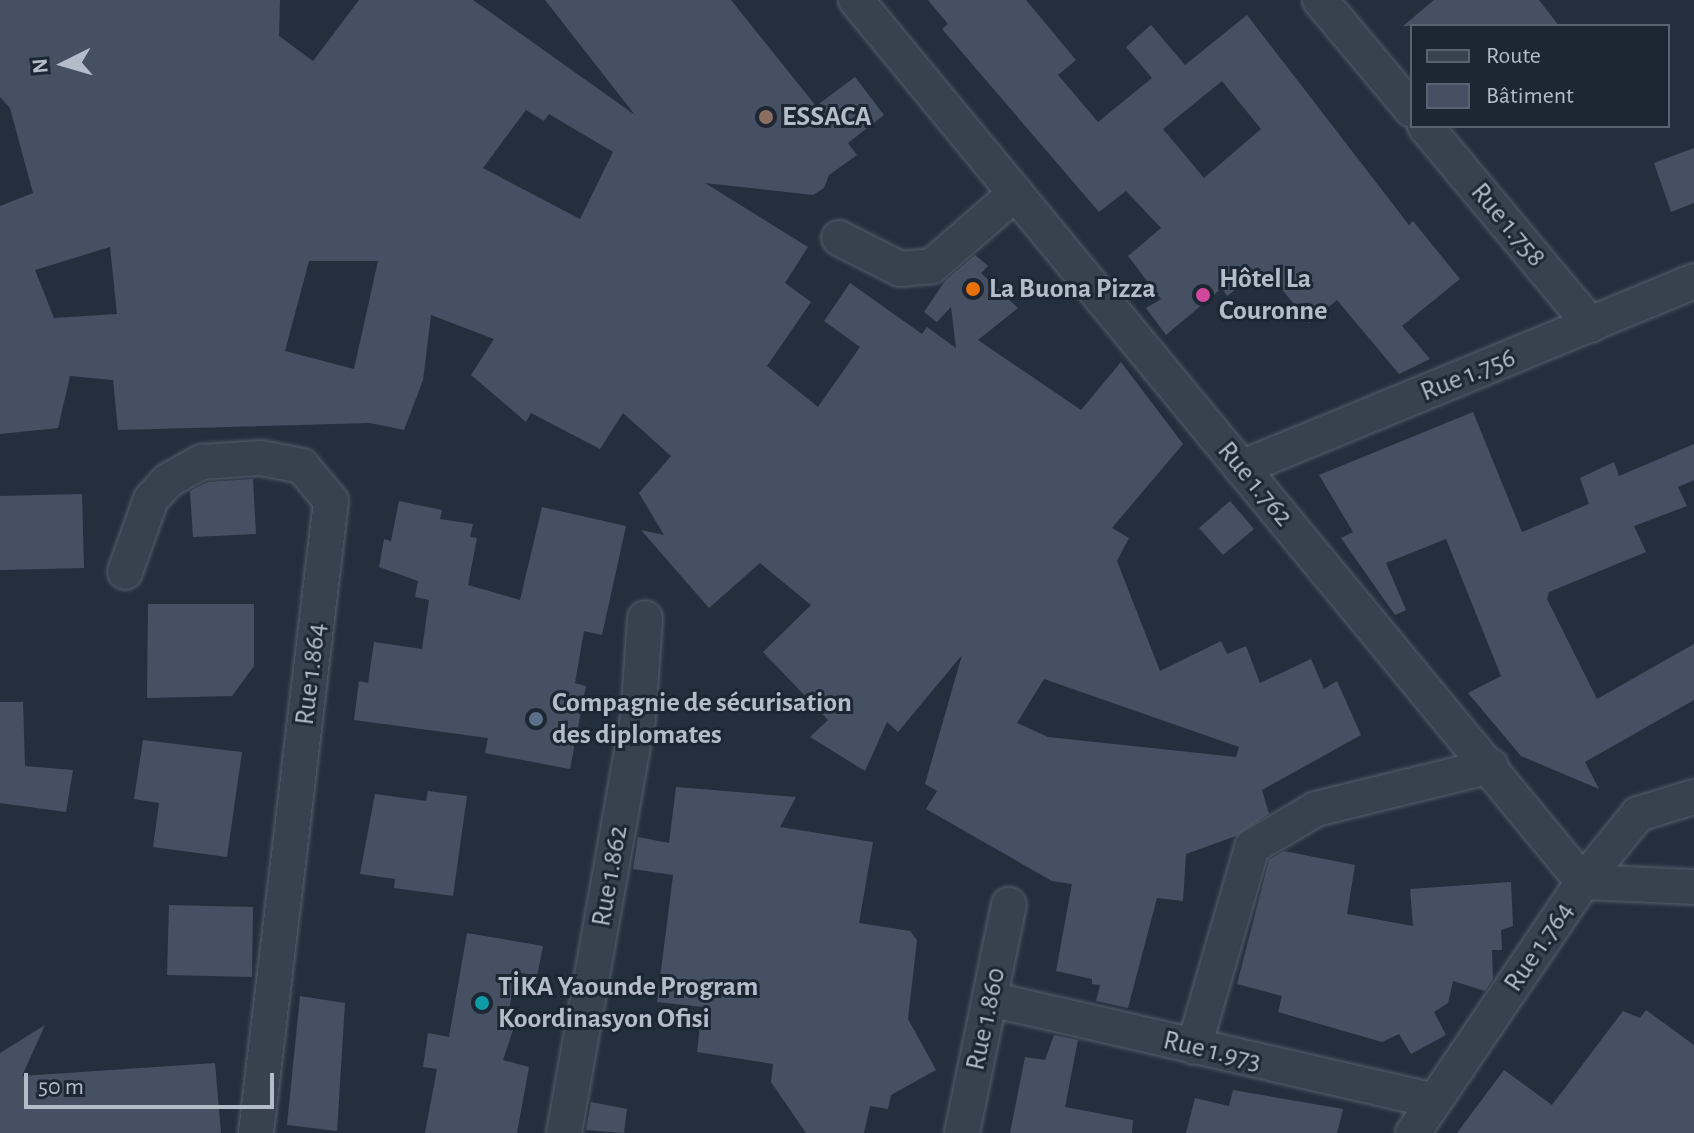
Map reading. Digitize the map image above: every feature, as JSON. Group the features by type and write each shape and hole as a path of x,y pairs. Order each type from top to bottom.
{"street":[{"name":"Rue 1.762","path":"856,0 1491,766 1583,882"},
{"path":"1320,0 1410,108"},
{"name":"Rue 1.758","path":"1427,128 1591,325"},
{"path":"839,238 900,269 932,266 1016,193"},
{"name":"Rue 1.756","path":"1241,468 1694,281"},
{"name":"Rue 1.864","path":"125,572 151,499 169,480 202,462 261,458 302,466 331,501 256,1133"},
{"name":"Rue 1.862","path":"564,1133 638,719 645,618"},
{"path":"1194,1047 1252,847 1316,809 1491,766"},
{"name":"Rue 1.764","path":"1413,1133 1583,882 1638,814 1694,797"},
{"path":"1583,882 1694,887"},
{"name":"Rue 1.860","path":"962,1133 1009,905"},
{"name":"Rue 1.973","path":"990,999 1434,1101"}],"building":[{"path":"0,0 280,0 279,36 313,61 359,0 473,0 635,115 545,0 731,0 816,106 855,77 884,115 848,143 857,155 829,175 824,188 813,195 705,183 808,247 785,283 811,302 767,366 818,407 860,347 824,321 850,283 922,334 927,327 956,348 951,307 937,322 924,312 945,281 975,255 988,266 981,273 1018,308 978,340 1081,410 1121,362 1183,444 1112,528 1129,538 1117,561 1160,671 1221,641 1227,654 1246,646 1260,683 1311,659 1324,689 1337,681 1361,735 1262,790 1269,814 1236,836 1186,854 1183,901 1157,898 1128,1008 1096,1001 1100,985 1092,984 1092,979 1056,971 1072,884 1052,881 926,809 937,791 925,784 962,655 898,732 887,722 865,771 810,737 828,720 763,652 811,605 760,563 709,608 641,530 664,535 639,493 671,456 623,413 600,449 531,413 526,422 471,375 494,339 431,315 423,380 404,430 370,423 118,430 113,380 70,376 58,428 0,434 0,206 33,193 10,108 0,97","holes":["526,110 544,121 549,114 613,152 580,219 483,168","110,247 117,314 54,318 35,270","309,261 378,261 354,369 285,351","1044,679 1239,747 1236,757 1048,737 1017,723"]},
{"path":"928,0 1026,0 1076,60 1058,75 1098,122 1152,78 1126,47 1151,25 1185,65 1247,15 1409,225 1413,221 1460,279 1402,326 1430,359 1399,374 1337,300 1309,323 1273,278 1260,287 1253,276 1227,296 1222,288 1166,335 1146,308 1161,299 1128,256 1161,228 1126,191 1099,212 942,29 948,24","holes":["1222,81 1261,129 1204,178 1163,129"]},
{"path":"1434,0 1539,0 1557,24 1410,24 1403,26"},
{"path":"1694,148 1694,203 1671,212 1654,163"},
{"path":"1473,412 1522,532 1589,504 1580,478 1614,462 1619,476 1694,444 1694,480 1678,487 1687,506 1634,526 1646,552 1549,592 1547,599 1597,699 1694,644 1694,700 1585,762 1599,789 1521,756 1468,693 1501,676 1446,539 1386,563 1406,610 1395,615 1341,538 1353,532 1319,475"},
{"path":"253,479 256,534 193,537 190,491 208,482"},
{"path":"82,494 84,568 0,570 0,496"},
{"path":"399,501 442,510 440,519 473,524 470,537 477,538 468,585 520,600 542,507 626,526 602,635 584,631 575,683 586,686 570,769 485,753 488,738 354,720 359,681 368,683 374,642 422,649 429,600 415,597 418,581 379,567 384,539 391,541"},
{"path":"1230,501 1254,529 1223,555 1199,528"},
{"path":"148,604 254,604 254,666 232,696 147,698"},
{"path":"0,702 23,702 25,766 73,770 66,812 0,803"},
{"path":"143,740 242,752 227,857 153,847 159,803 134,799"},
{"path":"676,787 796,797 780,827 873,842 859,923 910,931 917,940 908,1019 936,1070 891,1095 888,1109 870,1106 864,1133 806,1133 771,1082 773,1064 697,1052 702,1007 657,1002 673,875 633,869 638,837 669,843"},
{"path":"428,791 467,796 453,896 394,888 395,879 360,874 375,794 426,801"},
{"path":"1284,851 1355,865 1347,914 1413,926 1410,889 1511,882 1513,926 1501,930 1502,950 1492,950 1493,979 1485,991 1453,981 1448,1003 1434,1012 1446,1035 1411,1054 1399,1034 1382,1042 1278,1012 1282,996 1237,984 1269,860"},
{"path":"169,905 253,907 252,977 167,975"},
{"path":"467,933 543,946 537,976 516,972 507,1021 514,1027 503,1060 529,1067 517,1133 425,1133 437,1069 423,1067 428,1033 449,1037"},
{"path":"300,996 345,1003 337,1131 287,1125"},
{"path":"1646,1010 1694,1045 1694,1133 1457,1133 1504,1070 1552,1105 1623,1011 1640,1018"},
{"path":"45,1025 22,1076 215,1063 221,1133 0,1133 0,1053"},
{"path":"1054,1035 1078,1040 1065,1107 1133,1120 1132,1133 1010,1133 1025,1057 1045,1060"},
{"path":"1233,1090 1343,1109 1337,1133 1186,1133 1195,1098 1229,1106"},
{"path":"591,1102 627,1109 624,1133 586,1130"}],"place":[{"name":"ESSACA","path":"766,117"},
{"name":"La Buona Pizza","path":"973,289"},
{"name":"Hôtel La Couronne","path":"1203,295"},
{"name":"Compagnie de sécurisation des diplomates","path":"536,719"},
{"name":"TİKA Yaounde Program Koordinasyon Ofisi","path":"482,1003"}]}
